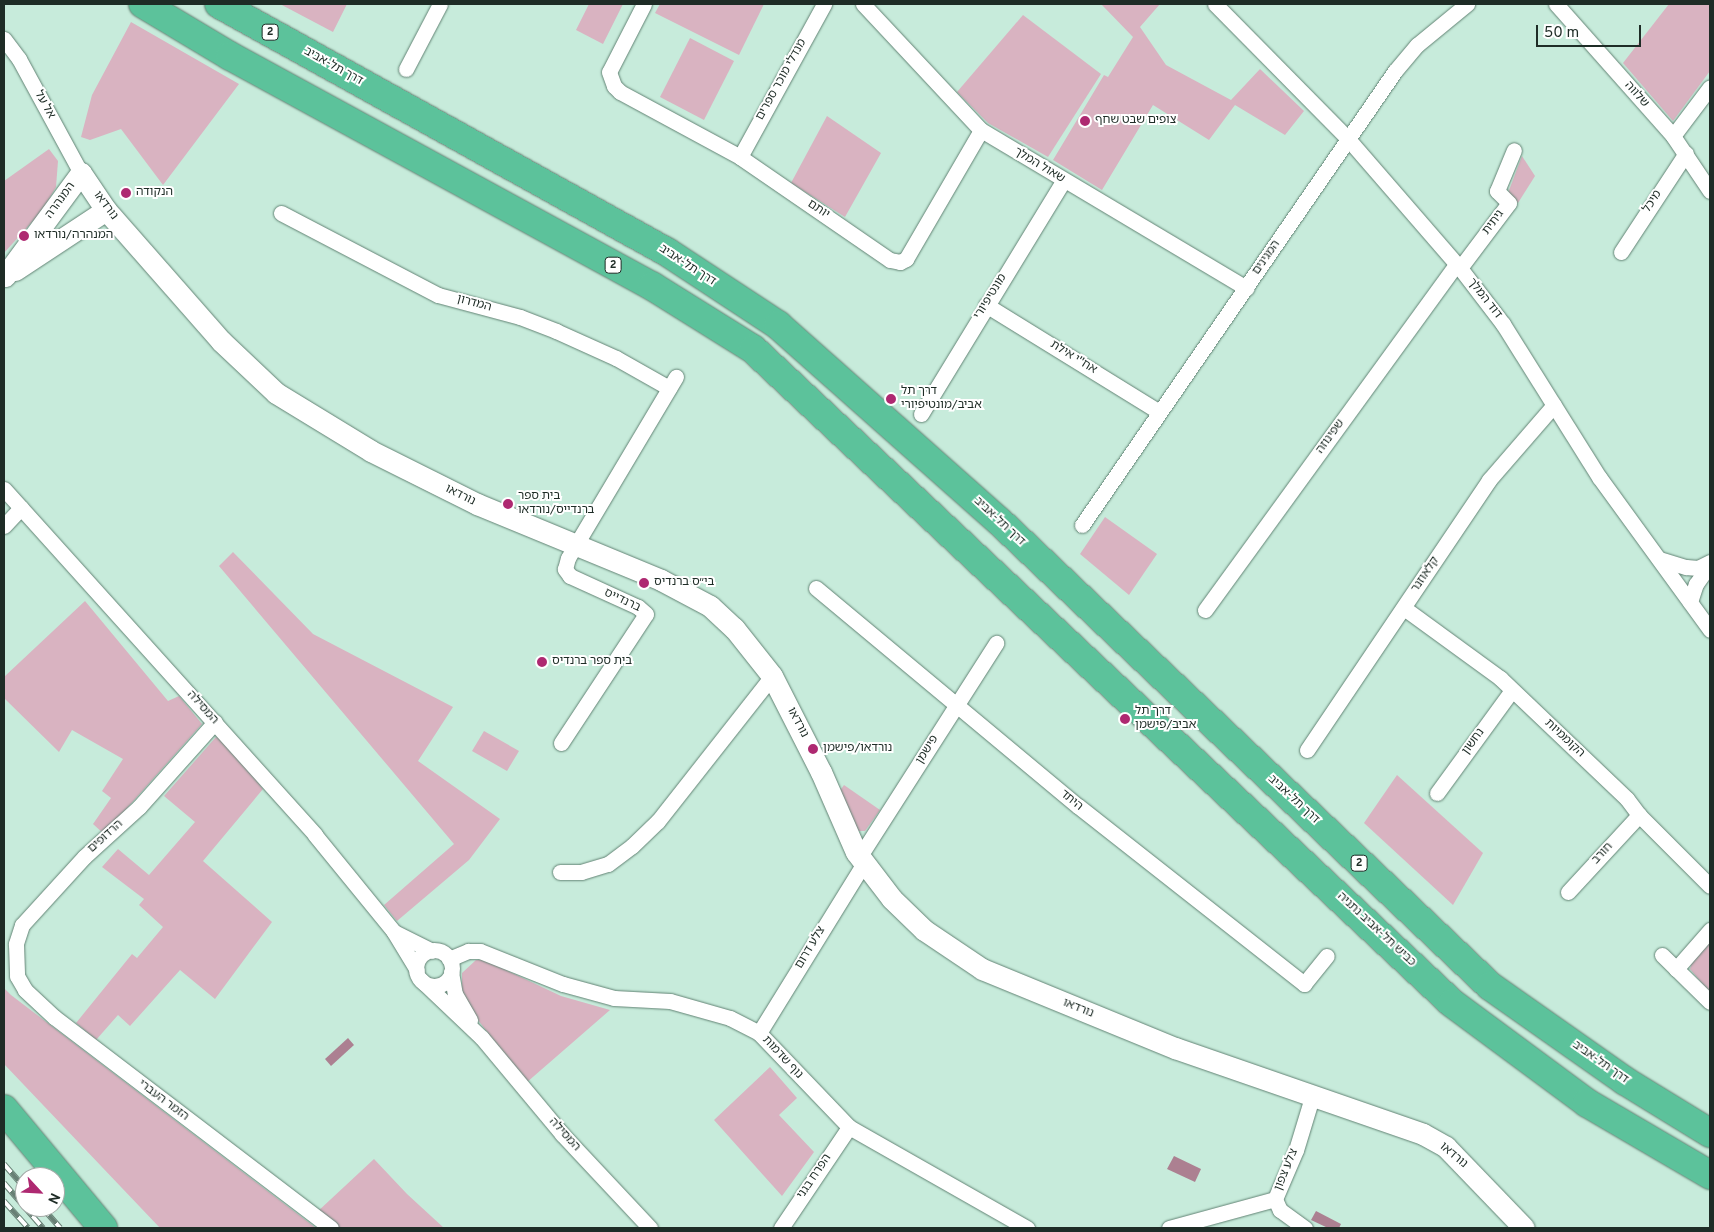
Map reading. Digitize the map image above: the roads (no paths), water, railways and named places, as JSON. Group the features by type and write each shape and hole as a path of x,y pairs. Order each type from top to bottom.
{"highway":[{"name":"כביש תל-אביב נתניה","path":"143,4 230,56 652,286 753,349 1073,645 1452,1002 1587,1103 1710,1175"},
{"name":"דרך תל-אביב","path":"219,4 667,252 778,325 999,521 1490,986 1624,1081 1710,1133"},
{"path":"234,4 321,61"},
{"path":"4,1109 104,1228"}],"street":[{"path":"406,69 440,4"},
{"name":"יותם","path":"644,4 610,72 614,86 620,92 740,157 890,260 900,262 906,259 981,130"},
{"name":"מנדלי מוכר ספרים","path":"740,157 824,4"},
{"name":"שאול המלך","path":"863,4 981,130 1246,288"},
{"name":"דוד המלך","path":"1215,4 1349,140 1458,266 1503,324 1599,477 1710,630"},
{"name":"המגינים","path":"1082,525 1349,140 1394,71 1417,45 1466,4"},
{"name":"שלווה","path":"1556,4 1673,136 1710,191"},
{"name":"אל על","path":"4,39 19,59 81,173"},
{"path":"1673,136 1710,86"},
{"name":"גיתית","path":"1458,266 1509,203 1497,191 1514,150"},
{"name":"מיכל","path":"1621,252 1686,153"},
{"name":"נורדאו","path":"81,173 106,210 220,340 276,393 371,450 477,504 661,580 710,606 734,628 772,676 862,860 892,899 924,930 982,969 1175,1048 1313,1094 1423,1134 1446,1147 1524,1228"},
{"name":"המנהרה","path":"4,276 81,173"},
{"name":"מונטיפיורי","path":"921,414 1063,180"},
{"name":"המנהרה","path":"4,276 106,210"},
{"name":"המדרון","path":"281,213 438,295 520,317 673,382 575,544"},
{"name":"שפינוזה","path":"1205,610 1458,266"},
{"name":"אח''י אילת","path":"986,305 1159,412"},
{"name":"קלאוזנר","path":"1306,750 1489,480 1554,406"},
{"name":"המסילה","path":"4,490 315,835 394,932 419,975 482,1038 562,1134 650,1228"},
{"path":"4,526 21,508"},
{"name":"ברנדייס","path":"561,743 646,614 638,607 570,576 565,569 575,544"},
{"path":"1659,559 1686,567 1698,568 1710,563"},
{"path":"1690,602 1696,584 1710,563"},
{"name":"היתד","path":"816,588 1078,806 1304,984 1327,956"},
{"name":"הקוממיות","path":"1404,608 1512,690 1628,799 1639,815 1710,886"},
{"name":"פישמן","path":"862,860 996,643"},
{"path":"560,872 581,872 608,864 632,846 658,821 772,676"},
{"name":"נחשון","path":"1437,793 1512,690"},
{"name":"הרדופים","path":"16,960 22,925 84,857 139,807 215,722"},
{"name":"חורב","path":"1568,892 1639,815"},
{"name":"צלע דרום","path":"759,1033 862,860"},
{"path":"1676,969 1710,930"},
{"name":"המסילה","path":"394,932 432,951"},
{"path":"432,951 450,966 446,982 436,986 419,975 422,955 432,951"},
{"name":"נוף שדמות","path":"450,966 468,951 480,951 563,984 614,998 670,1001 730,1018 759,1033 849,1127 1027,1228"},
{"path":"1662,956 1710,1002"},
{"name":"הזמר העברי","path":"16,960 17,976 24,990 41,1006 331,1228"},
{"name":"המסילה","path":"450,966 455,994 482,1038"},
{"name":"צלע צפון","path":"1169,1228 1191,1226 1275,1200 1296,1150 1313,1094"},
{"name":"הפרח בגני","path":"780,1228 849,1127"},
{"path":"1275,1200 1280,1210 1305,1228"}],"railway":[{"path":"4,1164 15,1177"},
{"path":"4,1183 43,1228"},
{"path":"4,1201 28,1228"},
{"path":"51,1217 60,1228"}],"place":[{"name":"צופים שבט שחף","path":"1085,121"},
{"name":"הנקודה","path":"126,193"},
{"name":"המנהרה/נורדאו","path":"24,236"},
{"name":"דרך תל אביב/מונטיפיורי","path":"891,399"},
{"name":"בית ספר ברנדייס/נורדאו","path":"508,504"},
{"name":"בי״ס ברנדיס","path":"644,583"},
{"name":"בית ספר ברנדיס","path":"542,662"},
{"name":"דרך תל אביב/פישמן","path":"1125,719"},
{"name":"נורדאו/פישמן","path":"813,749"}]}
